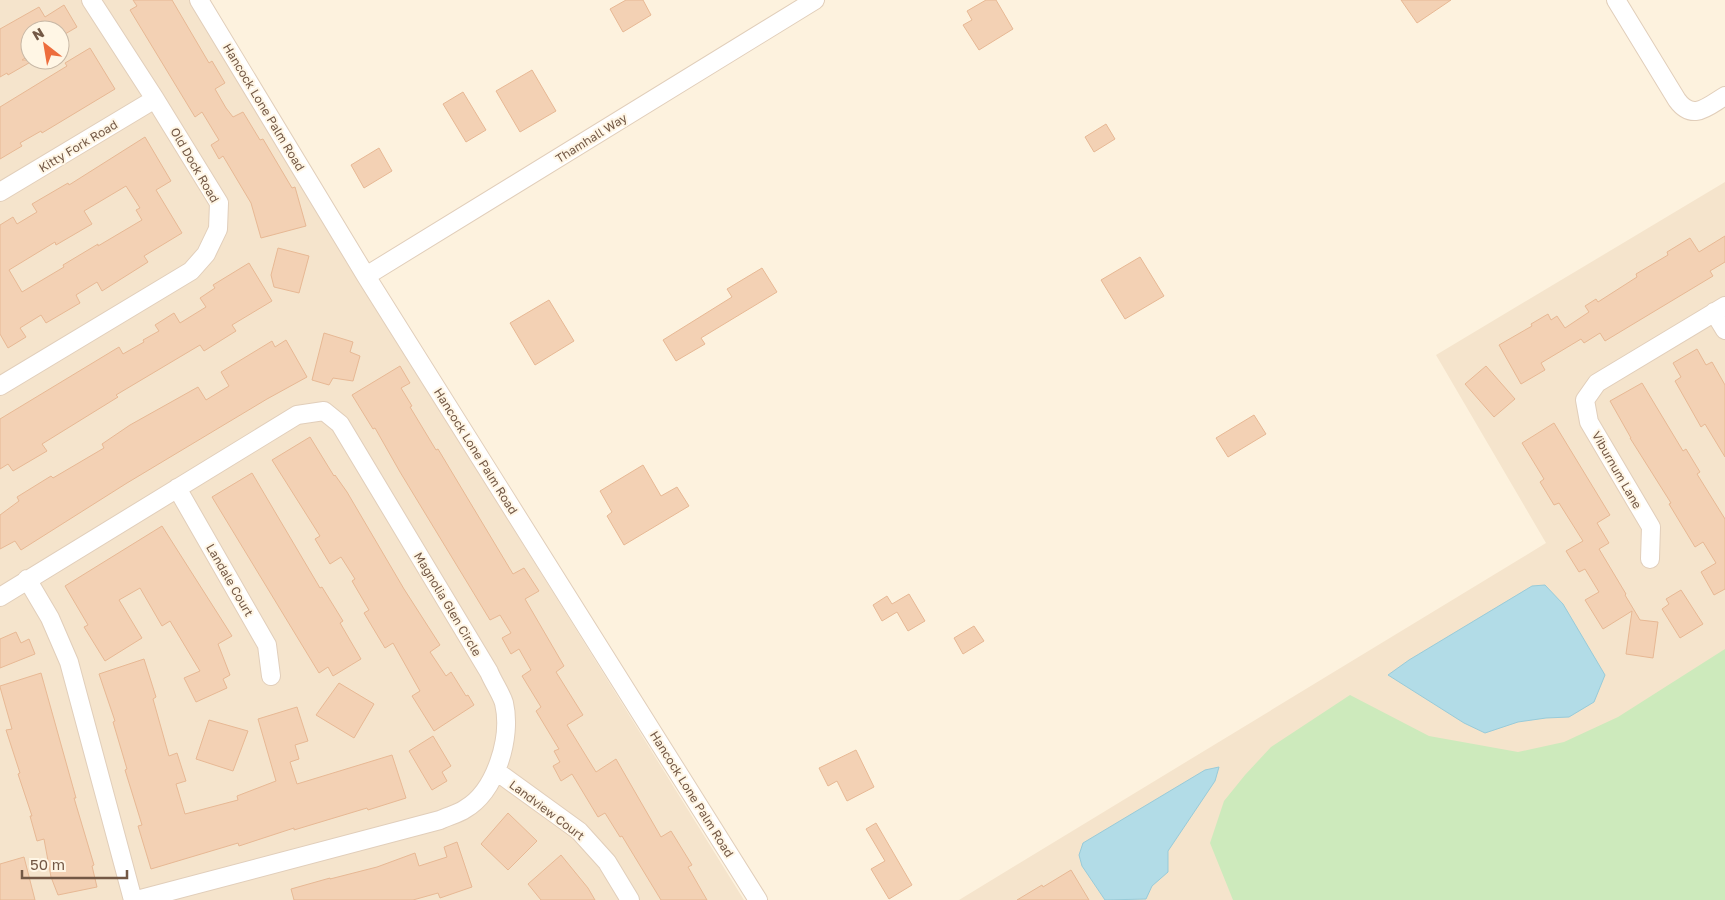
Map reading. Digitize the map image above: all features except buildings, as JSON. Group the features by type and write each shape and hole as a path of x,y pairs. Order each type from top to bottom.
{"street":[{"name":"Old Dock Road","path":"0,386 191,271 206,254 218,229 219,203 91,0"},
{"name":"Hancock Lone Palm Road","path":"199,0 366,276 758,900"},
{"name":"Thamhall Way","path":"366,276 815,0"},
{"path":"1616,0 1677,100 1684,108 1689,111 1700,111 1725,96"},
{"name":"Kitty Fork Road","path":"0,192 155,99"},
{"path":"1720,309 1725,330"},
{"name":"Viburnum Lane","path":"1650,559 1651,528 1588,422 1585,400 1597,382 1720,309"},
{"name":"Magnolia Glen Circle","path":"0,597 297,415 324,411 340,424 489,672 504,703 506,739 496,771 485,790 466,809 440,820 138,900"},
{"name":"Landale Court","path":"177,488 267,645 271,676"},
{"path":"27,579 50,618 69,662 133,900"},
{"name":"Landview Court","path":"496,771 579,831 607,862 630,900"}],"shaded area":[{"path":"0,0 189,0 353,270 744,900 0,900"},
{"path":"1725,182 1725,900 959,900 1546,543 1436,355"}],"green space":[{"path":"1725,649 1725,900 1233,900 1210,843 1224,801 1271,747 1350,695 1429,736 1518,752 1564,742 1618,717"}],"water":[{"path":"1545,585 1563,604 1605,675 1594,702 1569,717 1518,722 1485,733 1464,723 1388,675 1409,660 1532,586"},
{"path":"1219,767 1215,781 1168,851 1168,872 1152,886 1146,899 1105,900 1082,866 1079,855 1083,843 1205,770"}]}
